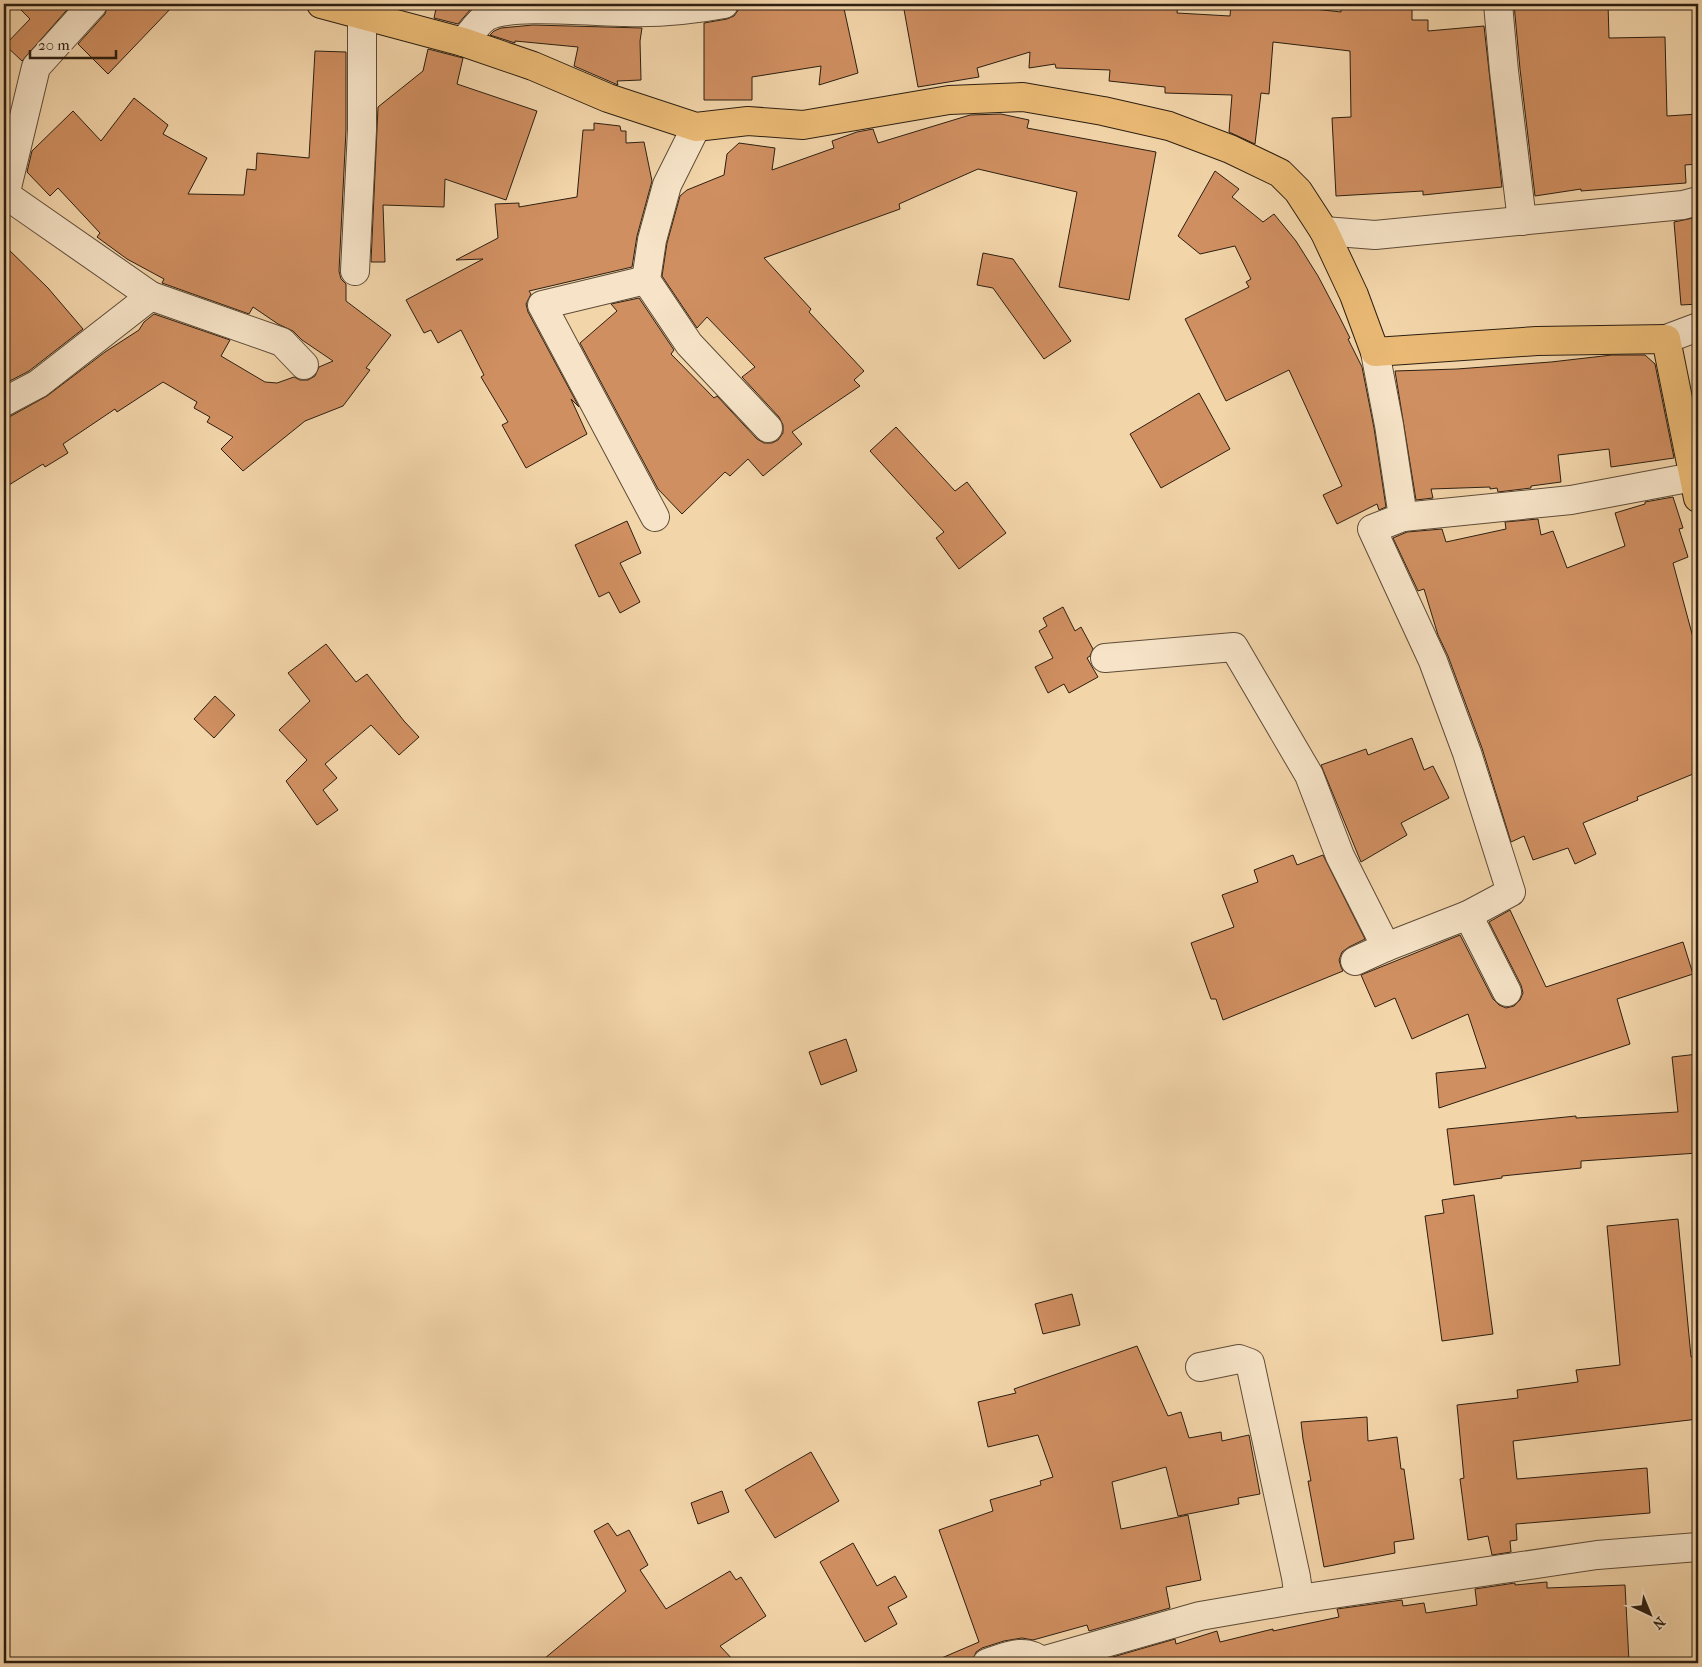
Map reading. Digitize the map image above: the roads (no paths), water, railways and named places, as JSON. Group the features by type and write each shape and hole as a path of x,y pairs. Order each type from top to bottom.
{"main road":[{"path":"321,4 463,42 533,66 608,98 696,127 748,121 803,125 949,100 1023,97 1103,111 1168,126 1230,148 1280,174 1298,191 1324,231 1354,295 1375,352 1537,340 1666,339 1696,487"}],"street":[{"path":"93,4 36,67 5,198 151,296 282,342 304,365"},
{"path":"463,42 486,17 507,11 648,12 694,9 724,4"},
{"path":"1498,4 1522,221"},
{"path":"355,271 362,130 362,15"},
{"path":"696,127 667,185 652,240 646,280 689,344 768,428"},
{"path":"1324,231 1375,235 1683,205 1698,201"},
{"path":"646,280 542,305 655,517"},
{"path":"4,402 38,384 151,296"},
{"path":"1666,339 1698,327"},
{"path":"1375,352 1390,425 1402,517"},
{"path":"1354,961 1468,915 1511,892 1467,753 1433,661 1372,529 1402,517 1696,487"},
{"path":"1105,658 1234,647 1309,775 1340,856 1386,947"},
{"path":"1468,915 1507,992"},
{"path":"1200,1367 1239,1359 1250,1363 1296,1577 1299,1599"},
{"path":"987,1663 1013,1654 1032,1655 1042,1662 1200,1616 1299,1599 1597,1555 1698,1546"}]}
